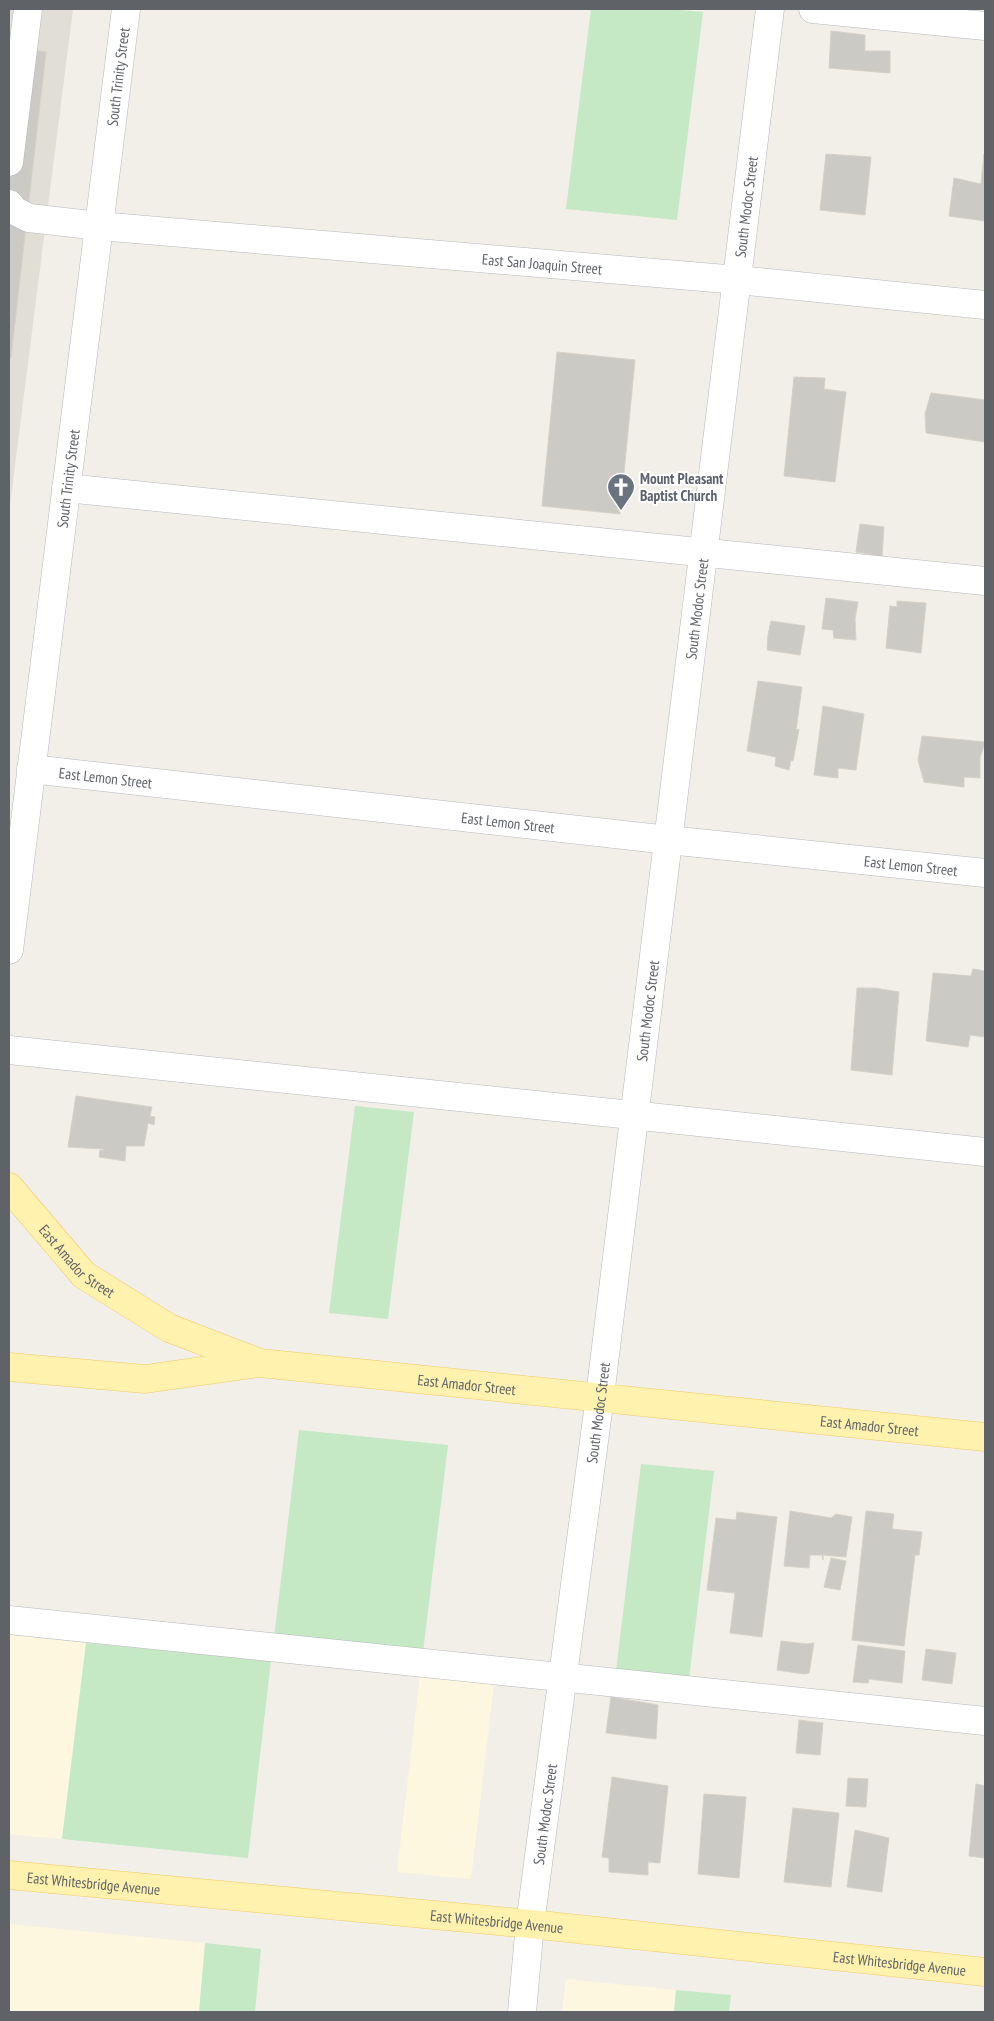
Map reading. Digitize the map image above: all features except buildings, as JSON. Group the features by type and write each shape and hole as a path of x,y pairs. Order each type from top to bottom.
{"main road":[{"name":"East Amador Street","path":"9,1187 84,1276 169,1328 260,1363 985,1436"},
{"path":"9,1367 145,1379 260,1363"},
{"name":"East Whitesbridge Avenue","path":"9,1875 530,1924 985,1972"}],"street":[{"path":"9,162 28,9"},
{"name":"South Trinity Street","path":"9,950 126,9"},
{"name":"South Modoc Street","path":"522,2012 530,1924 600,1396 770,9"},
{"path":"813,9 985,26"},
{"name":"East San Joaquin Street","path":"9,204 15,211 29,218 99,226 738,280 985,305"},
{"path":"66,488 985,581"},
{"name":"East Lemon Street","path":"31,769 985,873"},
{"path":"9,1050 985,1152"},
{"path":"9,1620 985,1721"}],"shaded area":[{"path":"9,9 73,9 9,513"},
{"path":"9,1635 86,1643 62,1839 9,1834"},
{"path":"420,1676 494,1684 471,1879 397,1872"},
{"path":"9,1924 205,1943 199,2012 9,2012"},
{"path":"566,1979 676,1990 674,2012 562,2012"}],"green space":[{"path":"591,9 666,9 703,12 677,220 566,209"},
{"path":"355,1106 414,1112 388,1319 329,1313"},
{"path":"299,1430 448,1445 423,1652 274,1638"},
{"path":"641,1464 714,1471 689,1679 616,1671"},
{"path":"86,1643 271,1661 248,1858 62,1839"},
{"path":"205,1943 261,1949 255,2012 199,2012"},
{"path":"676,1990 731,1995 729,2012 674,2012"}],"place":[{"name":"Mount Pleasant Baptist Church","path":"621,511"}]}
